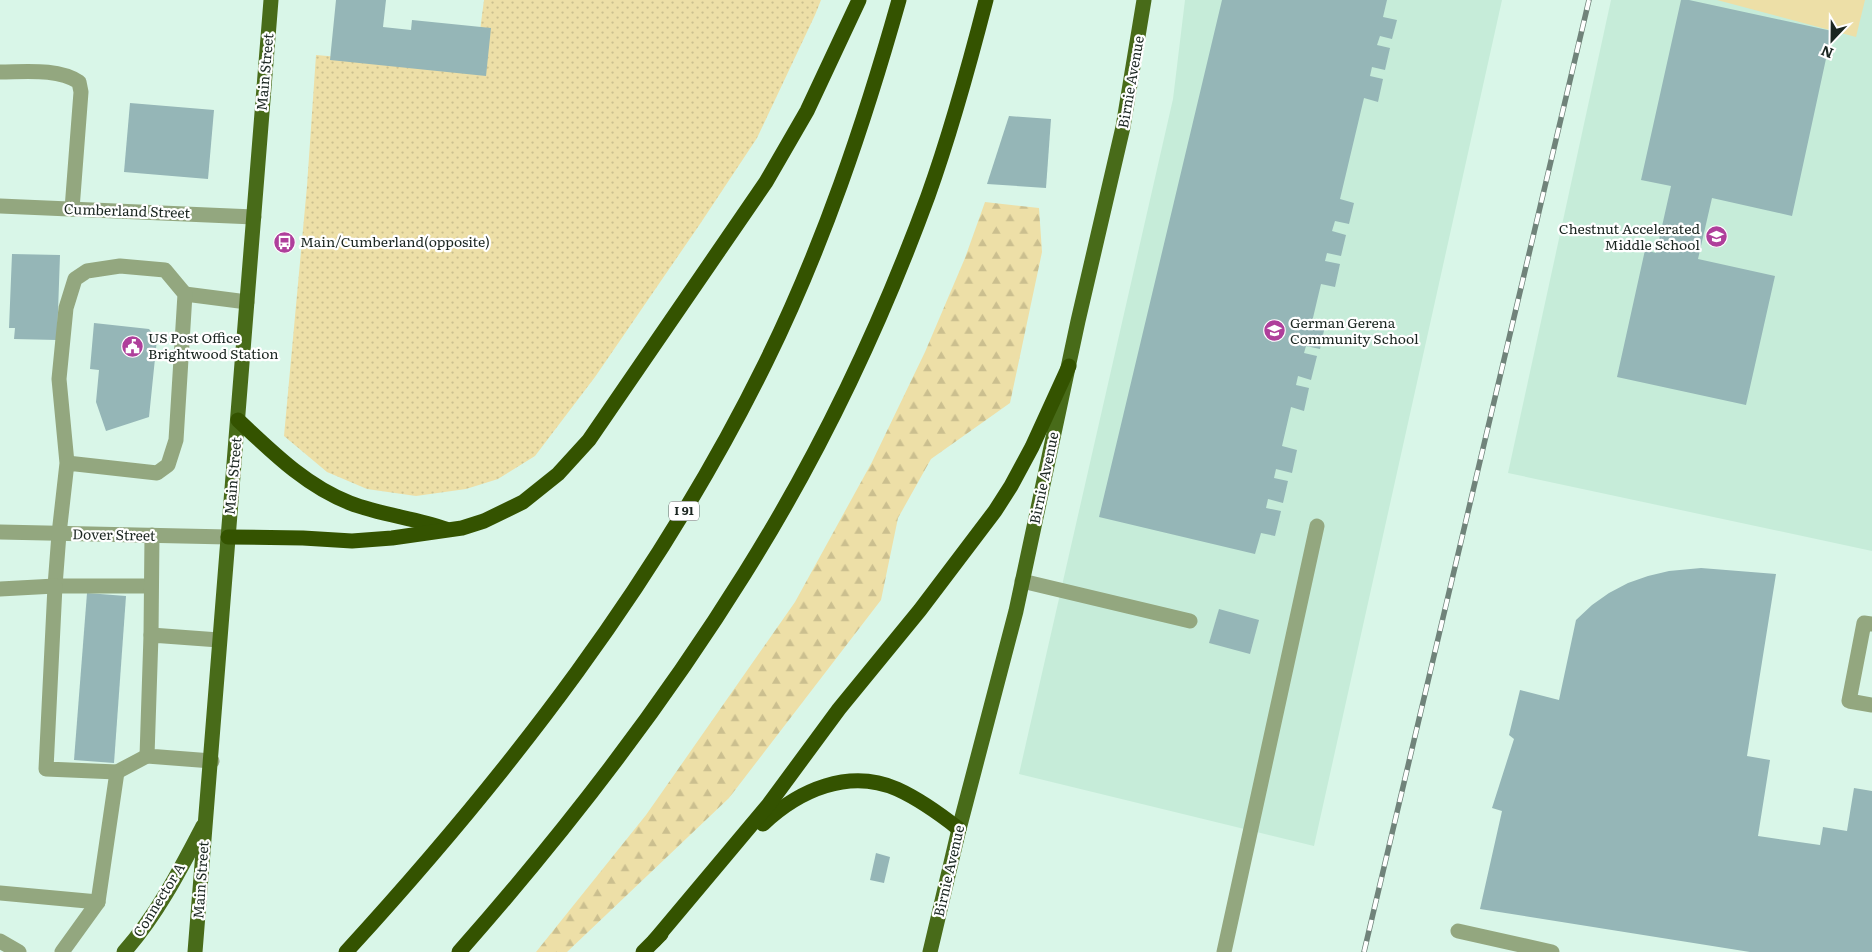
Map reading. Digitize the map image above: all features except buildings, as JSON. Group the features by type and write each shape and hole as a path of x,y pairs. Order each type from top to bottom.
{"highway":[{"path":"228,536 352,541 392,538 462,528 484,521 523,502 558,474 588,440 766,182 808,111 859,0"},
{"name":"I 91","path":"346,952 422,868 484,794 548,712 610,627 668,540 721,449 767,361 811,263 866,114 899,0"},
{"path":"459,952 560,832 629,745 687,664 746,572 799,481 856,367 891,290 928,196 964,84 986,0"},
{"path":"654,941 770,804 839,709 920,610 995,511 1032,447 1069,366"},
{"path":"238,420 287,465 337,498 368,509 425,522 447,530"},
{"path":"643,952 778,810 801,795 813,790 838,782 853,781 884,784 919,801 959,829"}],"main road":[{"name":"Main Street","path":"195,952 212,761 271,0"},
{"name":"Birnie Avenue","path":"930,952 1022,581 1123,127 1144,0"},
{"name":"Connector A","path":"124,952 167,893 206,820"}],"street":[{"path":"0,72 56,73 70,76 78,82 81,92 72,209"},
{"name":"Cumberland Street","path":"0,206 254,217"},
{"path":"212,761 147,756 116,772 46,770 58,534 67,463 59,379 66,308 76,279 87,271 120,266 165,270 186,294 247,302"},
{"path":"67,463 157,472 168,465 176,440 186,294"},
{"path":"1224,952 1317,526"},
{"name":"Dover Street","path":"0,532 228,536"},
{"path":"147,756 152,535"},
{"path":"1022,581 1190,621"},
{"path":"0,589 55,586 150,586"},
{"path":"1872,624 1864,622 1850,701 1872,705"},
{"path":"151,635 220,640"},
{"path":"62,952 98,902 116,772"},
{"path":"0,893 98,902"},
{"path":"1458,931 1552,952"},
{"path":"0,941 19,952"}],"shaded area":[{"name":"German Gerena Community School","path":"1185,0 1502,0 1314,846 1019,774 1173,99"},
{"name":"Chestnut Accelerated Middle School","path":"1611,0 1872,0 1872,551 1508,473"}],"green space":[{"path":"484,0 821,0 757,138 595,377 535,456 498,479 466,489 416,496 367,489 327,472 284,436 307,186 316,55 475,69"},
{"path":"1717,0 1865,0 1856,37"},
{"path":"985,202 1039,208 1042,252 1010,403 931,459 898,518 881,600 729,798 567,952 536,952 646,815 795,602 872,462 925,352 965,258"}],"railway":[{"path":"1364,952 1589,0"}],"place":[{"name":"Chestnut Accelerated Middle School","path":"1716,237"},
{"name":"Main/Cumberland(opposite)","path":"284,242"},
{"name":"German Gerena Community School","path":"1274,331"},
{"name":"US Post Office Brightwood Station","path":"132,346"}]}
